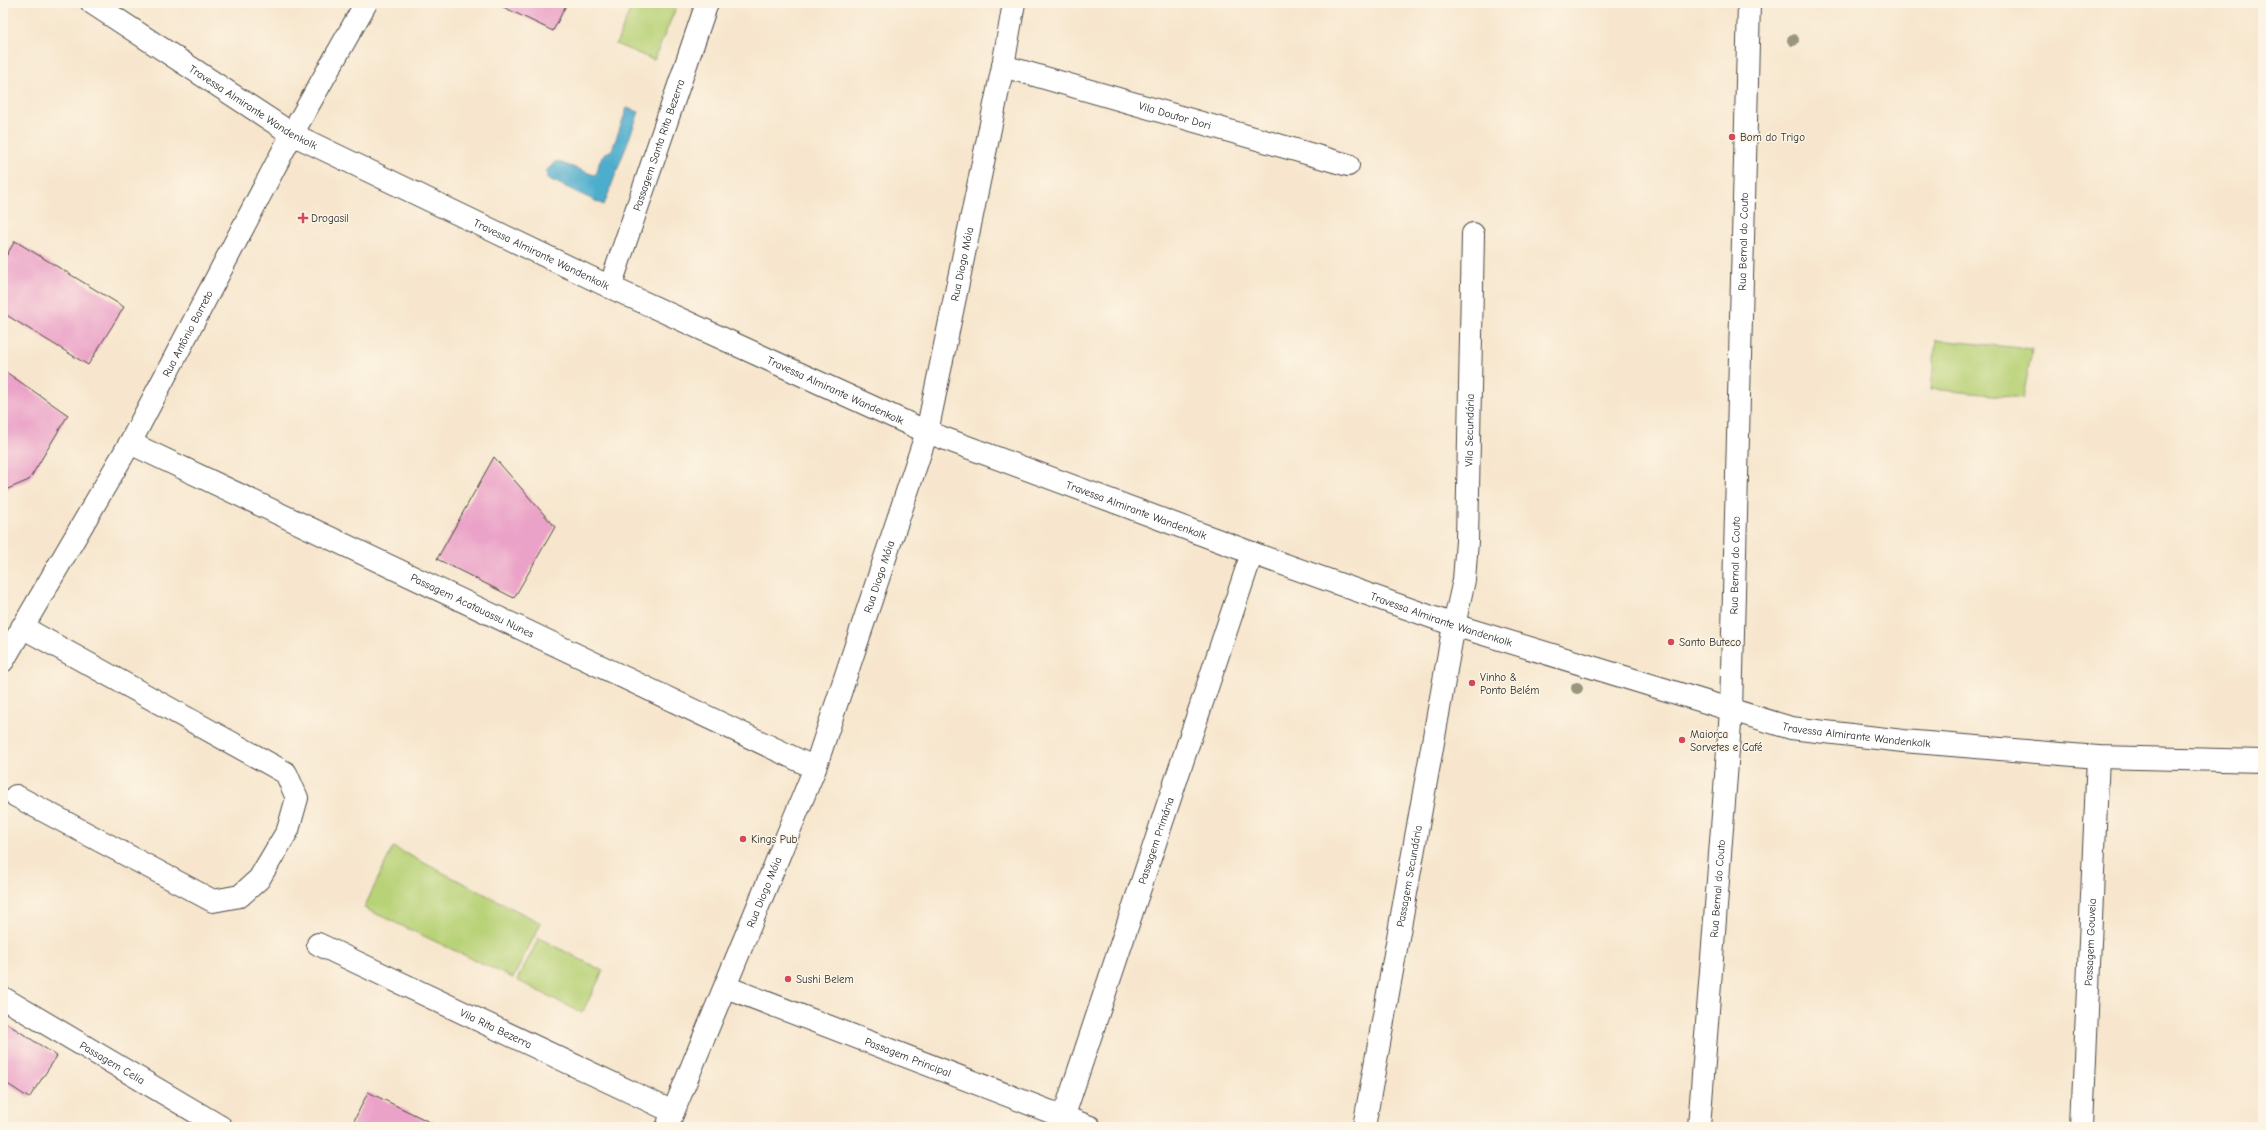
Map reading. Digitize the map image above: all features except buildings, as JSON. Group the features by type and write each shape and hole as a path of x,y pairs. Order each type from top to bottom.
{"street":[{"name":"Travessa Almirante Wandenkolk","path":"92,3 292,134 610,287 927,432 1252,553 1454,625 1731,711 1791,728 1903,741 2098,757 2263,761"},
{"name":"Rua Antônio Barreto","path":"3,661 130,443 292,134 366,3"},
{"name":"Passagem Santa Rita Bezerra","path":"610,287 707,3"},
{"name":"Rua Diogo Móia","path":"670,1120 815,768 927,432 1014,3"},
{"name":"Rua Bernal do Couto","path":"1699,1127 1731,711 1749,3"},
{"name":"Vila Doutor Dori","path":"1002,66 1348,165"},
{"name":"Vila Secundária","path":"1454,625 1464,580 1467,541 1473,234"},
{"name":"Passagem Acatauassu Nunes","path":"130,443 815,768"},
{"name":"Passagem Primária","path":"1061,1122 1252,553"},
{"name":"Passagem Secundária","path":"1364,1127 1454,625"},
{"path":"16,796 213,901 240,896 259,879 288,830 297,798 286,772 22,628"},
{"name":"Passagem Gouveia","path":"2082,1127 2098,757"},
{"name":"Vila Rita Bezerra","path":"318,944 670,1120"},
{"name":"Passagem Principal","path":"726,987 1061,1122 1090,1127"},
{"name":"Passagem Celia","path":"3,998 221,1127"}],"green space":[{"path":"633,3 678,3 654,60 616,44"},
{"path":"1936,340 2032,349 2023,398 1931,389"},
{"path":"393,847 541,923 513,978 364,908"},
{"path":"539,938 603,971 582,1013 517,980"}],"water":[{"path":"627,108 639,112 604,205 547,178 546,171 556,161 594,175 597,173 598,165 601,159 605,154 612,150"}],"place":[{"name":"Bom do Trigo","path":"1732,137"},
{"name":"Drogasil","path":"303,218"},
{"name":"Santo Buteco","path":"1671,642"},
{"name":"Vinho & Ponto Belém","path":"1472,683"},
{"name":"Maiorca Sorvetes e Café","path":"1682,740"},
{"name":"Kings Pub","path":"743,839"},
{"name":"Sushi Belem","path":"788,979"}]}
